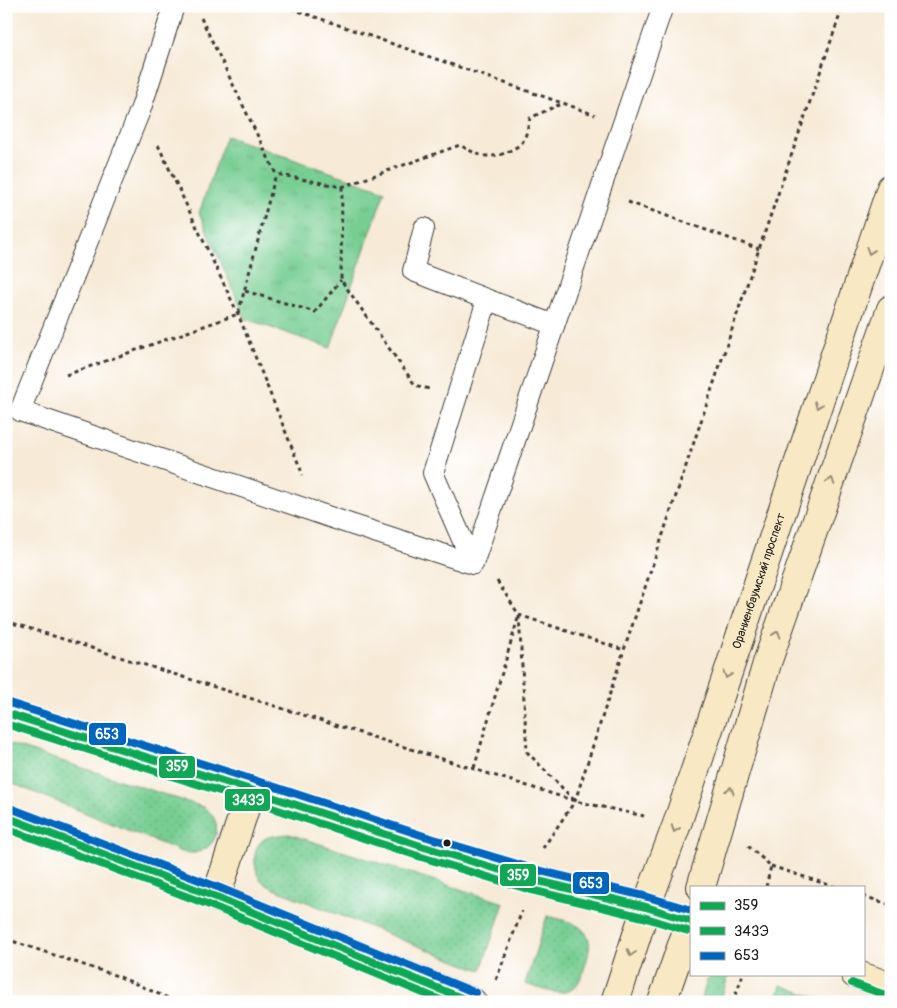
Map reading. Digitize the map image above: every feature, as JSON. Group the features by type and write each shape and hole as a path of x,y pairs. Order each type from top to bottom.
{"main road":[{"name":"Ораниенбаумский проспект","path":"615,1002 646,907 677,824 891,188"},
{"path":"701,886 768,660 891,309"},
{"path":"6,713 421,846 534,880 690,920"},
{"path":"216,897 251,790"},
{"path":"6,817 216,897 472,1002"},
{"path":"662,1002 690,923"},
{"path":"861,976 891,987"}],"lane":[{"path":"174,6 141,108 20,411 473,564"},
{"path":"473,564 663,6"},
{"path":"424,228 413,271 554,325"},
{"path":"473,564 433,473 487,300"}],"path":[{"path":"284,6 623,125"},
{"path":"494,984 534,880 543,847 574,801 759,249 843,6"},
{"path":"200,15 276,174 238,314"},
{"path":"276,174 342,187 460,145 481,156 493,157 504,154 522,143 530,118 563,104"},
{"path":"141,108 238,314 306,482"},
{"path":"342,187 342,280 415,385 456,396"},
{"path":"600,192 759,249"},
{"path":"245,291 316,312 342,280"},
{"path":"58,378 238,314"},
{"path":"473,564 497,581 519,615 527,752 574,801"},
{"path":"519,615 624,650"},
{"path":"474,768 519,615"},
{"path":"6,621 574,801 677,824"},
{"path":"716,836 747,845 771,866 831,886"},
{"path":"766,886 771,866"},
{"path":"864,896 891,905"},
{"path":"6,939 120,977 177,1002"},
{"path":"733,1002 742,976"}],"green space":[{"path":"226,136 385,191 330,348 246,319 199,213"},
{"path":"6,743 203,807 208,810 215,821 217,827 214,839 211,844 201,851 194,853 182,852 6,781"},
{"path":"289,834 504,903 481,970 274,889 266,884 259,877 256,867 255,856 258,845 266,838"},
{"path":"547,916 575,924 588,937 589,950 583,972 579,981 569,991 549,991 525,984"},
{"path":"710,976 728,976 720,1002 701,1002 707,980"},
{"path":"781,985 828,1002 776,1002"}],"transit line":[{"name":"653","path":"9,703 424,836 537,870 648,897 690,910"},
{"name":"359","path":"6,713 421,846 534,880 646,907 690,921"},
{"name":"343Э","path":"6,724 418,856 531,890 643,917 688,931"},
{"name":"653","path":"10,808 220,888 476,993"},
{"name":"359","path":"6,817 216,897 471,1002"},
{"name":"343Э","path":"6,828 212,906 445,1002"},
{"name":"343Э","path":"852,983 888,996"}]}
